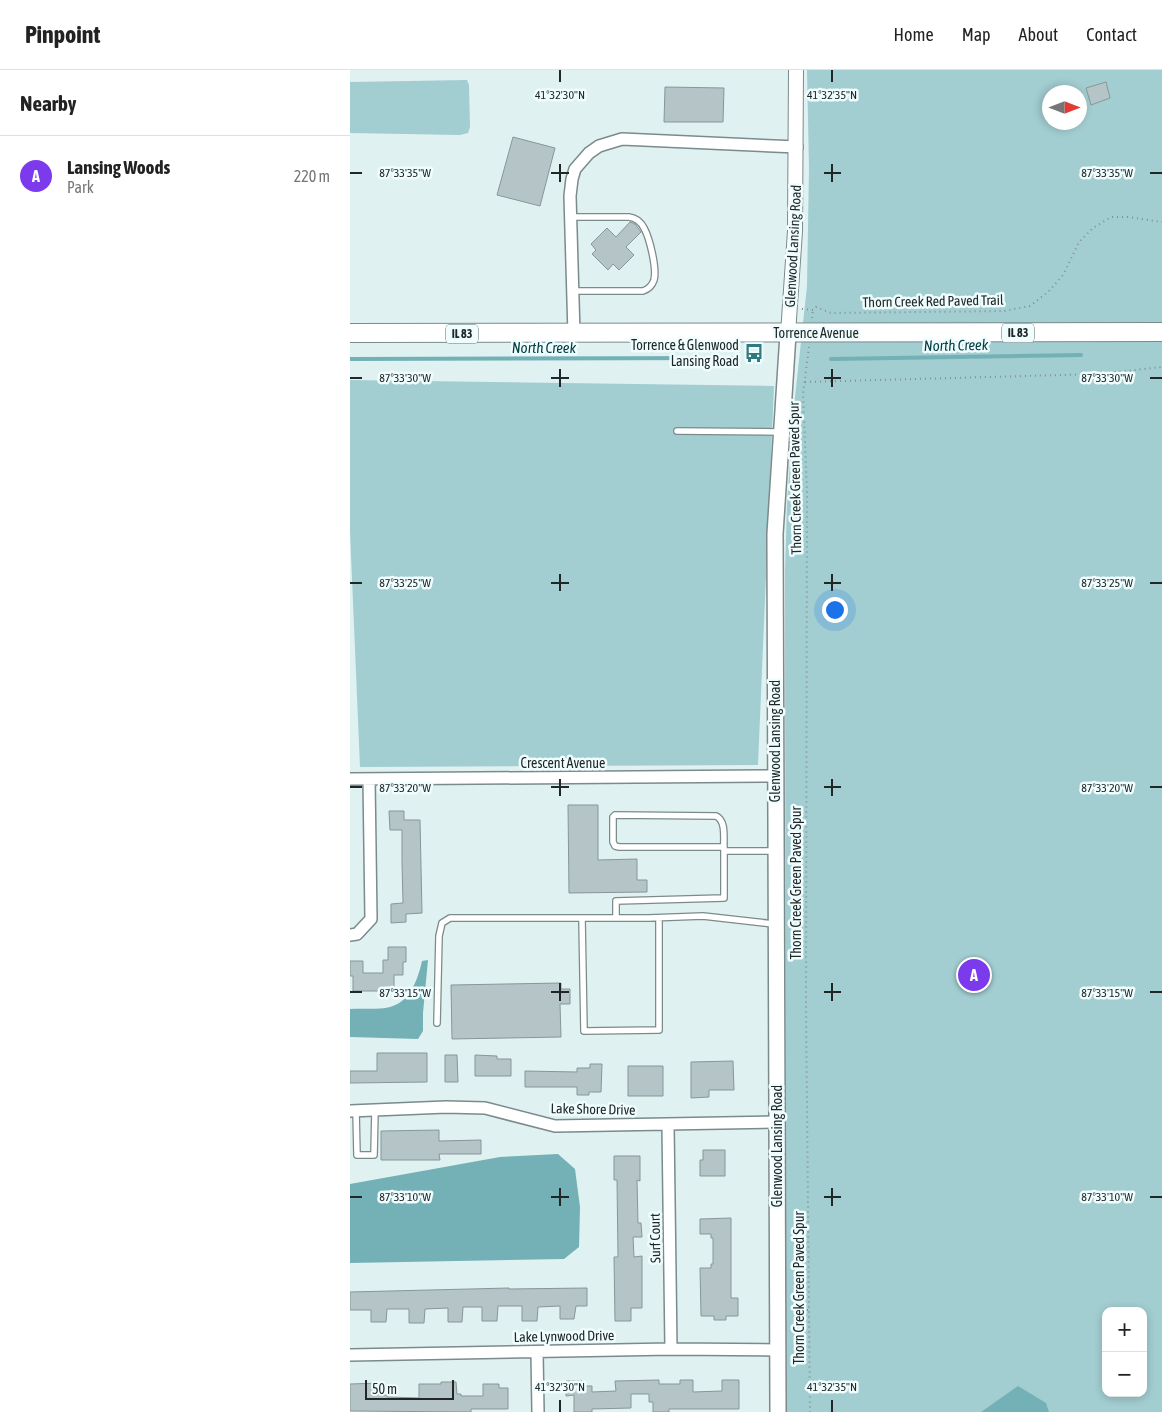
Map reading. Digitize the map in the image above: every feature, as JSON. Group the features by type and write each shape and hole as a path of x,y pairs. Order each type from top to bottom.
{"main road":[{"name":"Torrence Avenue","path":"350,333 788,334 1162,332"},
{"name":"Glenwood Lansing Road","path":"778,1412 774,534 788,334"}],"street":[{"name":"Glenwood Lansing Road","path":"788,334 795,231 796,70"},
{"path":"574,334 570,196 575,169 590,153 599,146 622,139 797,147"},
{"name":"Crescent Avenue","path":"350,779 776,776"},
{"path":"350,935 357,934 371,919 369,779"},
{"name":"Lake Shore Drive","path":"353,1111 446,1107 486,1108 555,1126 777,1122"},
{"name":"Surf Court","path":"668,1125 672,1349"},
{"name":"Lake Lynwood Drive","path":"350,1355 672,1349 778,1350"},
{"path":"538,1352 538,1412"}],"lane":[{"path":"570,217 629,216 635,218 644,227 647,235 652,254 654,275 654,281 650,288 643,291 573,291"},
{"path":"677,431 780,432"},
{"path":"616,918 616,901 724,898 724,849 723,822 716,816 615,815 613,817 613,842 615,846 619,847 724,849 776,850"},
{"path":"437,1023 439,936 442,923 450,918 582,919 702,916 776,924"},
{"path":"582,919 584,1031 658,1030 659,918"},
{"path":"353,1111 357,1155 374,1155 375,1110"}],"path":[{"name":"Thorn Creek Red Paved Trail","path":"813,310 816,307 832,313 1004,312 1030,306 1048,292 1063,275 1078,242 1111,217 1128,217 1162,222"},
{"name":"Thorn Creek Green Paved Spur","path":"808,355 803,410 807,491 806,1005 810,1412"},
{"path":"805,382 1079,375 1162,367"},
{"path":"778,1310 809,1310"}],"shaded area":[{"path":"807,70 1162,70 1162,1412 786,1412 785,571 787,503 795,397 807,286 809,169"},
{"path":"467,80 469,85 470,127 468,133 460,135 350,133 350,82"},
{"path":"350,380 774,386 758,765 360,767 350,531"},
{"path":"428,960 423,1031 418,1039 350,1037 350,1009 390,1007 397,1004 412,989 422,961"},
{"path":"558,1154 575,1169 580,1207 579,1247 564,1259 350,1263 350,1184 500,1157"},
{"path":"1018,1386 1046,1403 1049,1412 981,1412"}],"building":[{"path":"1106,82 1110,98 1091,105 1087,88"},
{"path":"665,87 724,88 723,122 664,122"},
{"path":"513,137 555,148 540,206 497,195"},
{"path":"630,222 635,224 641,232 626,247 634,255 619,270 613,264 608,270 592,254 596,250 591,244 607,228 616,237"},
{"path":"568,805 598,805 598,860 637,859 637,880 647,880 647,892 569,893"},
{"path":"389,811 404,811 404,820 420,820 422,913 406,914 406,922 391,923 391,904 403,903 402,830 390,830"},
{"path":"388,947 406,947 406,962 403,962 403,975 394,975 394,991 353,991 350,961 363,961 363,973 383,973 383,960 388,960"},
{"path":"561,983 561,989 570,989 570,1004 560,1004 561,1037 452,1039 451,985"},
{"path":"377,1053 427,1053 427,1082 350,1083 350,1071 377,1071"},
{"path":"445,1055 457,1055 458,1082 445,1082"},
{"path":"475,1055 497,1056 497,1059 511,1059 511,1076 475,1076"},
{"path":"733,1061 734,1090 709,1090 709,1097 691,1098 691,1062"},
{"path":"590,1064 602,1064 601,1092 577,1095 577,1087 525,1087 525,1071 577,1072 577,1068 590,1068"},
{"path":"628,1066 663,1066 663,1096 628,1096"},
{"path":"439,1130 439,1141 481,1140 481,1154 439,1154 440,1160 381,1160 381,1131"},
{"path":"703,1150 725,1150 725,1176 700,1176 700,1160 703,1160"},
{"path":"614,1156 640,1156 640,1181 637,1180 638,1223 641,1223 642,1237 633,1237 634,1257 642,1256 642,1308 631,1308 631,1321 615,1321 614,1257 618,1257 617,1180 614,1180"},
{"path":"731,1218 731,1298 738,1298 738,1316 726,1316 726,1320 714,1320 714,1316 701,1316 700,1268 711,1268 711,1264 713,1264 713,1238 711,1238 711,1234 700,1234 700,1219"},
{"path":"587,1288 587,1306 576,1306 574,1319 560,1319 560,1306 538,1307 537,1321 522,1321 522,1306 498,1306 497,1321 482,1321 482,1307 463,1307 462,1322 448,1322 448,1308 425,1309 424,1323 409,1323 409,1309 387,1309 386,1322 371,1322 371,1310 350,1310 350,1292"},
{"path":"659,1380 659,1384 680,1384 680,1380 693,1380 693,1392 722,1391 722,1380 739,1380 739,1409 669,1409 669,1412 653,1412 653,1402 649,1402 649,1394 631,1394 631,1408 592,1409 592,1412 574,1412 574,1395 566,1396 566,1381 582,1381 582,1386 592,1386 592,1392 616,1391 615,1381"},
{"path":"441,1382 456,1382 457,1394 461,1394 461,1396 483,1396 483,1384 499,1384 499,1388 508,1388 508,1409 471,1409 471,1412 350,1411 350,1384 380,1383 380,1395 419,1398 419,1384 441,1384"}],"waterway":[{"name":"North Creek","path":"831,359 1081,355"},
{"name":"North Creek","path":"350,359 737,358"}],"place":[{"name":"Torrence & Glenwood Lansing Road","path":"754,353"},
{"name":"Lansing Woods","path":"974,975"}]}
